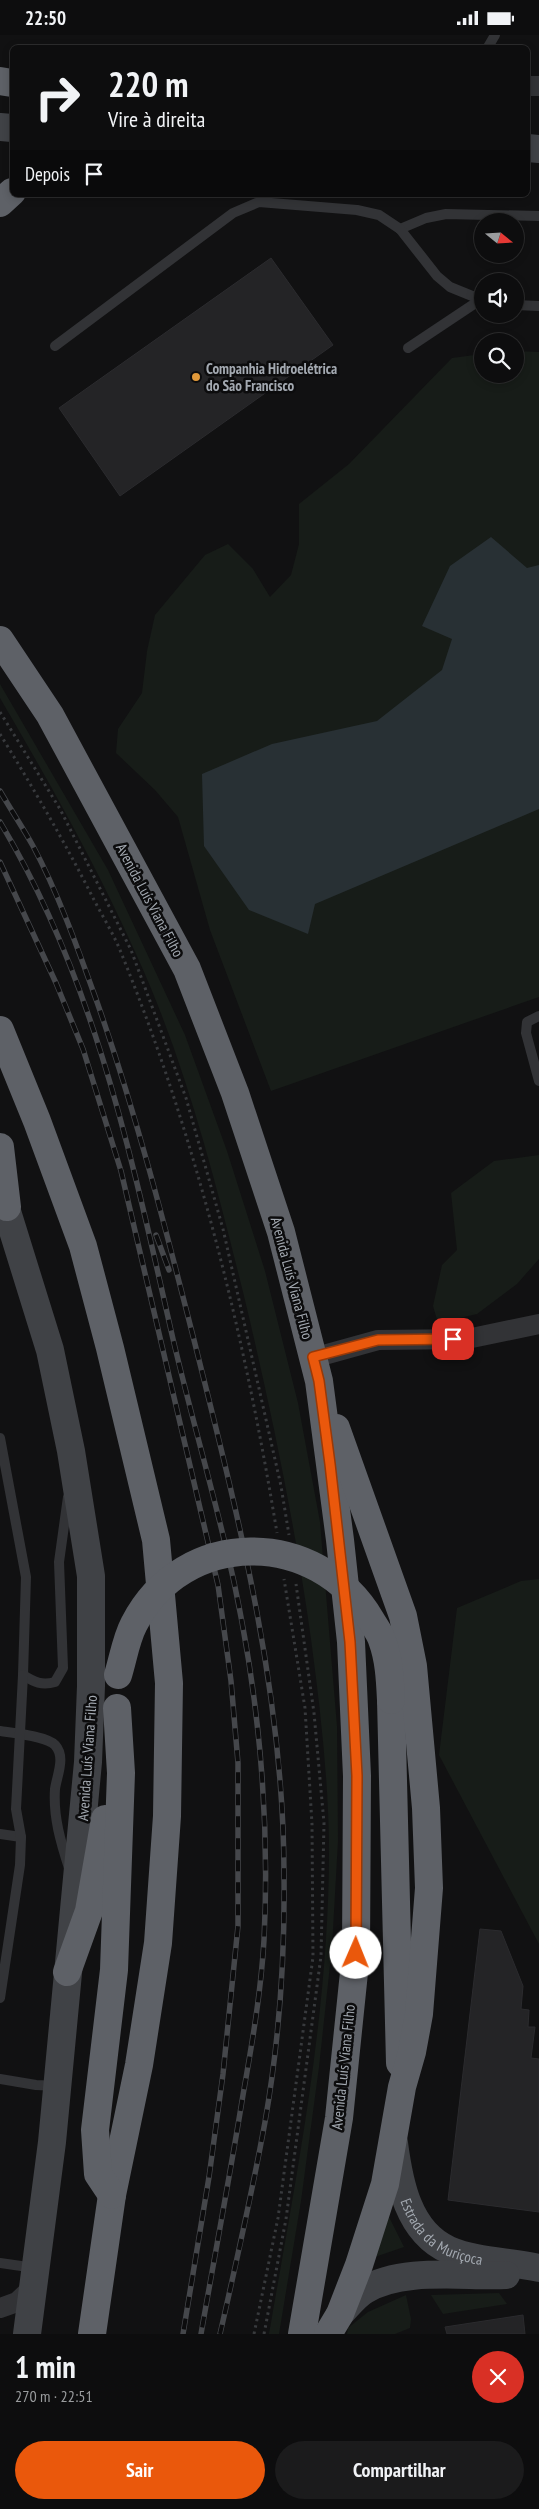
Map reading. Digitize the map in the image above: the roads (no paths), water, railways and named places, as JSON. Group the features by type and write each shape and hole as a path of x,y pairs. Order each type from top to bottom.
{"highway":[{"path":"0,203 10,194"},
{"name":"Avenida Luís Viana Filho","path":"0,640 50,715 186,969 235,1093 281,1232 316,1369 340,1540 350,1642 357,1776 356,1953 339,2118 302,2334"},
{"path":"0,1029 37,1121 83,1246 156,1540 169,1683 167,1816 158,1943 139,2065 112,2195 92,2334"},
{"path":"0,1147 3,1198"},
{"path":"316,1369 397,1599 413,1666 426,1808 429,1888 419,2014 412,2052 402,2087 394,2142 373,2226 334,2324"},
{"path":"112,2195 98,2173 95,2140 114,1970 120,1783 117,1708 118,1675 133,1625 152,1598 174,1578 208,1558 239,1551 270,1552 307,1561 334,1576 356,1597 382,1639 390,1669 398,2046 402,2087"},
{"path":"67,1972 89,1911 101,1849 117,1708"}],"main road":[{"name":"Avenida Luís Viana Filho","path":"3,1198 13,1251 50,1350 71,1451 91,1576 91,1686 88,1761 77,1891 67,1972 58,2086 27,2334"},
{"name":"Estrada da Muriçoca","path":"394,2142 397,2169 409,2210 433,2241 449,2250 467,2255 539,2269"},
{"name":"Estrada da Muriçoca","path":"334,2324 366,2290 401,2278 440,2275 514,2275 539,2269"}],"street":[{"path":"316,1369 378,1340 467,1339 539,1324"},
{"path":"0,2308 17,2302 35,2277"}],"lane":[{"path":"54,346 233,213 260,202 357,210 379,215 400,229 437,277 450,287 474,297"},
{"path":"400,229 426,218 446,214 539,216"},
{"path":"408,348 474,305"},
{"path":"524,305 539,306"},
{"path":"539,1016 531,1018 526,1027 539,1081"},
{"path":"0,1438 3,1464 26,1577 16,1809 21,1837 18,1879 0,1999"},
{"path":"23,1675 38,1683 47,1685 55,1682 63,1668 59,1562 66,1520 71,1451"},
{"path":"0,1731 48,1741 59,1751 61,1757 55,1791 57,1827 77,1891"},
{"path":"0,1834 21,1837"},
{"path":"0,2079 36,2085 58,2086"},
{"path":"0,2263 35,2277"}],"railway":[{"path":"0,791 33,846 60,903 97,1002 125,1086 172,1255 227,1472 256,1605 267,1672 276,1739 282,1807 284,1906 280,1999 274,2061 265,2122 220,2334"},
{"path":"0,822 33,883 62,945 86,1008 126,1139 180,1369 234,1582 243,1626 256,1715 264,1805 265,1895 263,1959 250,2057 201,2334"},
{"path":"0,862 56,983 83,1049 121,1171 218,1585 231,1681 238,1763 238,1926 223,2074 209,2177 183,2334"},
{"path":"156,1235 169,1270"}],"place":[{"name":"Companhia Hidroelétrica do São Francisco","path":"196,377"}]}
